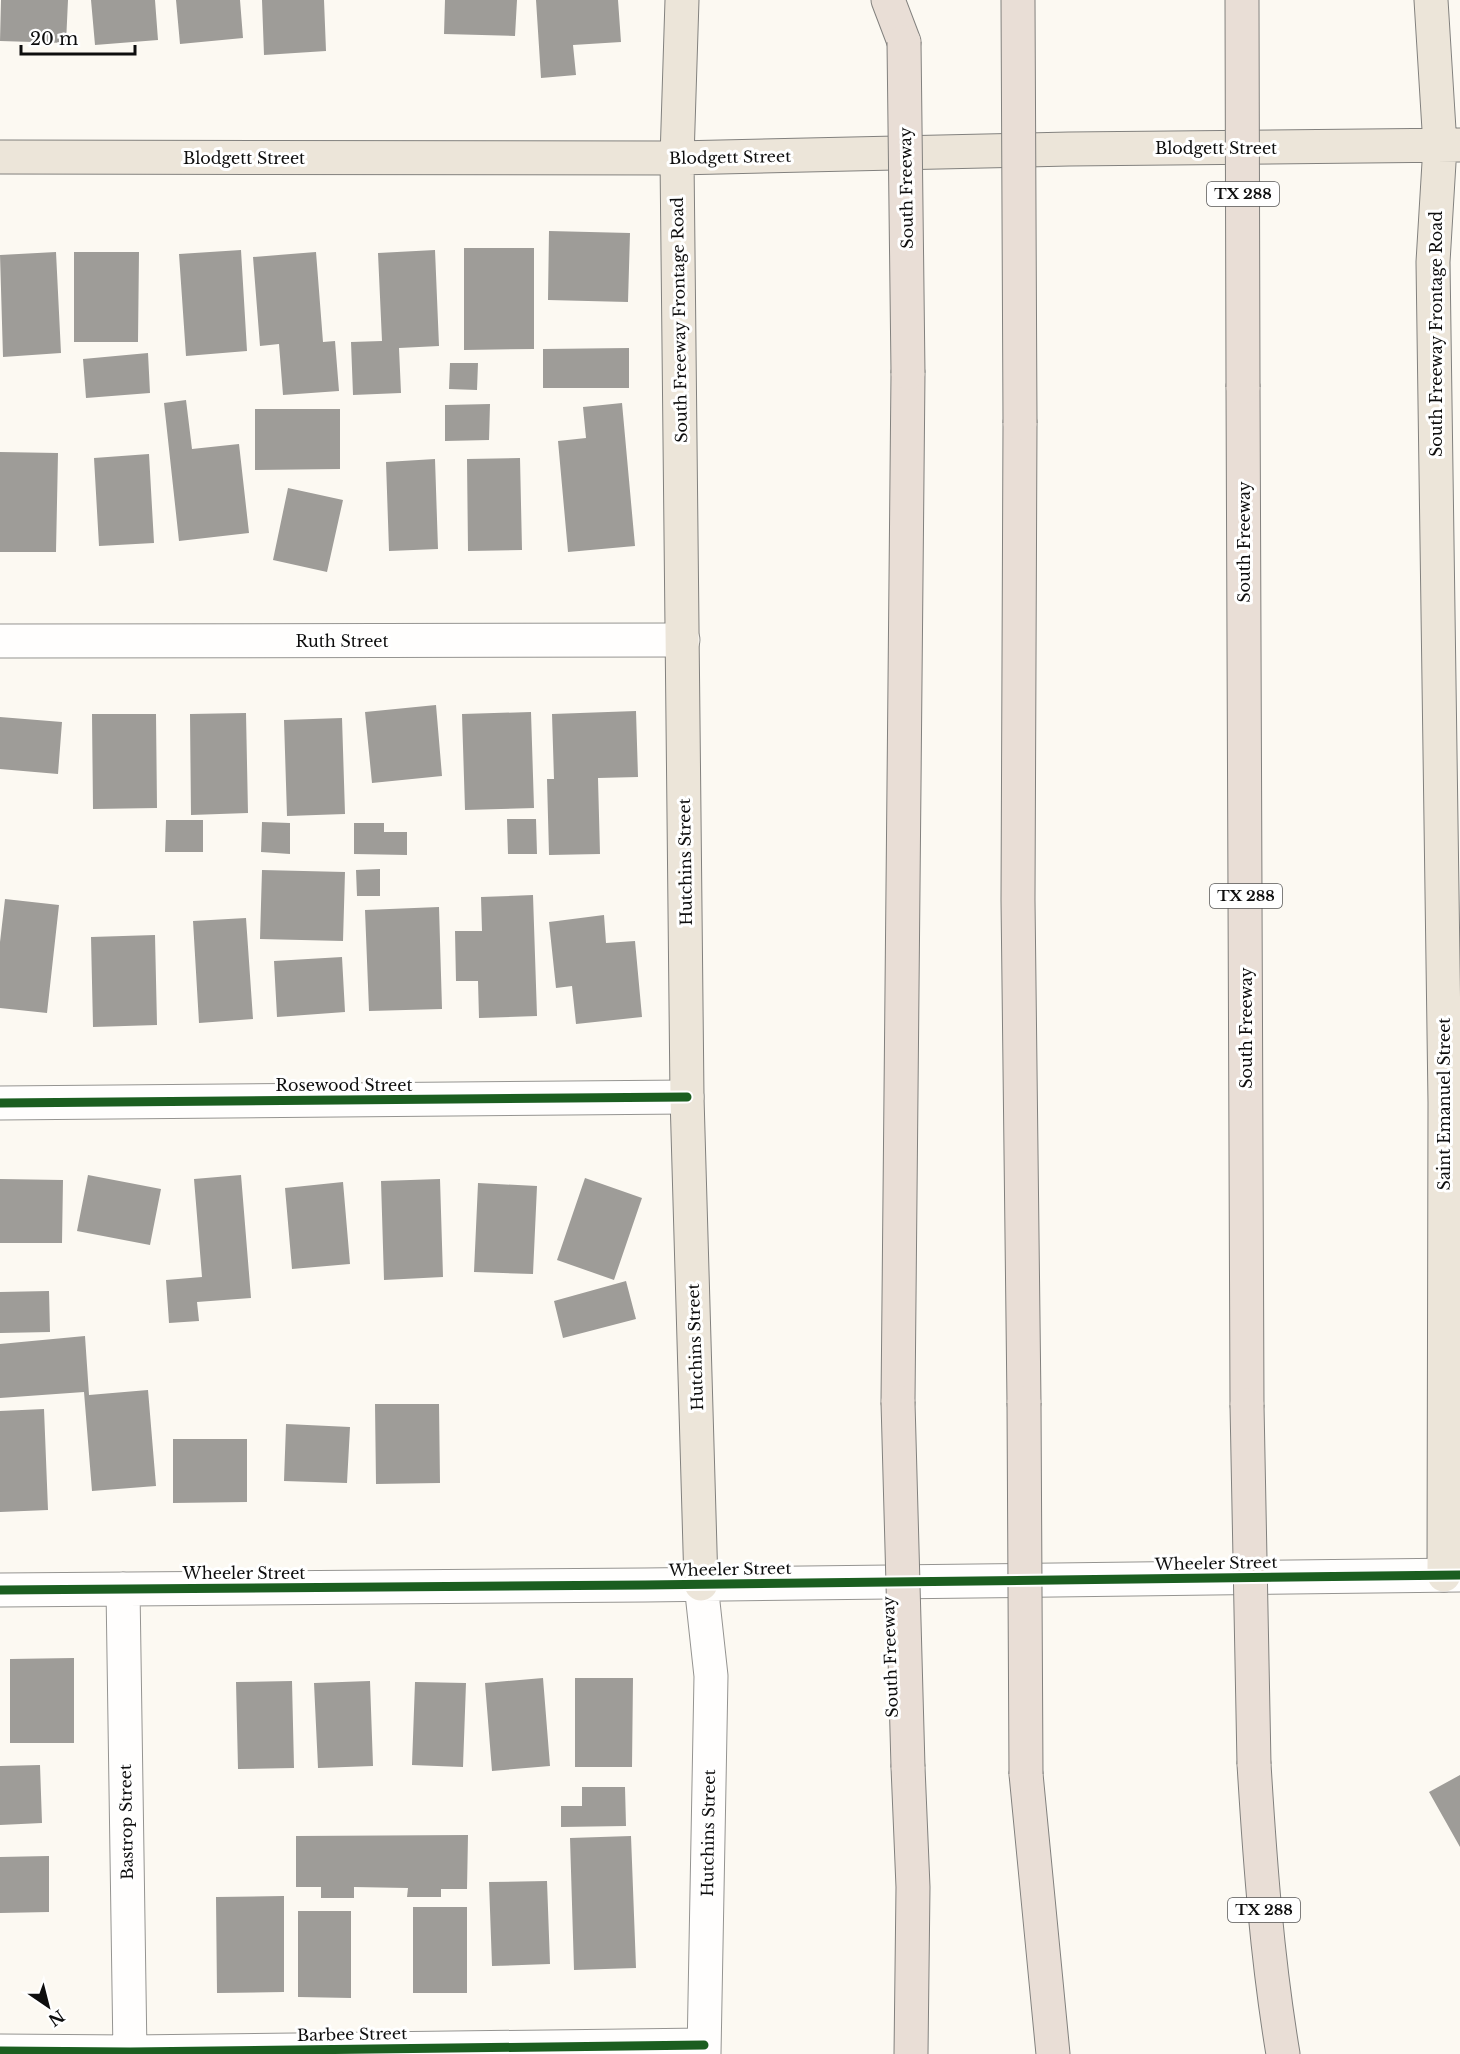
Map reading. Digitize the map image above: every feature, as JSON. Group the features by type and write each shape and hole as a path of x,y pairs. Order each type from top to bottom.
{"highway":[{"path":"888,0 904,42"},
{"name":"South Freeway","path":"904,0 908,373 898,1402 908,1767 914,1887"},
{"path":"1017,0 1020,423 1018,900 1026,1774 1053,2054"},
{"name":"South Freeway","path":"1242,0 1247,1405 1254,1764 1262,1888 1275,2007 1283,2054"},
{"path":"910,2054 914,1887"},
{"path":"914,1887 929,2054"}],"main road":[{"name":"South Freeway Frontage Road","path":"682,0 677,158 683,640"},
{"name":"South Freeway Frontage Road","path":"1431,0 1450,146 1433,262 1449,633"},
{"name":"Blodgett Street","path":"0,157 677,158 1069,149 1450,146"},
{"name":"Saint Emanuel Street","path":"1449,633 1453,1102 1452,1575"},
{"name":"Hutchins Street","path":"683,640 687,1097 701,1584"}],"street":[{"name":"Ruth Street","path":"0,641 683,640"},
{"name":"Rosewood Street","path":"0,1103 687,1097"},
{"name":"Wheeler Street","path":"0,1590 1452,1575"},
{"name":"Hutchins Street","path":"701,1584 711,1676 704,2049"},
{"name":"Bastrop Street","path":"123,1589 130,2053"},
{"name":"Barbee Street","path":"0,2051 130,2053 704,2049"}],"building":[{"path":"1,0 68,0 66,43 0,41"},
{"path":"91,0 155,0 158,40 95,45"},
{"path":"176,0 240,0 243,38 180,44"},
{"path":"262,0 324,0 326,51 264,55"},
{"path":"445,0 517,0 515,36 444,34"},
{"path":"536,0 618,0 621,42 573,45 576,75 541,78"},
{"path":"549,231 630,233 628,302 548,300"},
{"path":"464,248 534,248 534,349 464,350"},
{"path":"241,250 247,351 186,356 179,254"},
{"path":"435,250 439,346 399,348 401,393 353,395 351,342 382,341 378,253"},
{"path":"56,252 61,353 3,357 0,255"},
{"path":"74,252 139,252 138,342 74,342"},
{"path":"316,252 323,342 335,341 339,391 283,395 279,344 260,346 253,257"},
{"path":"629,348 629,388 543,388 543,349"},
{"path":"148,353 150,393 86,398 83,359"},
{"path":"450,363 478,363 477,390 449,389"},
{"path":"186,400 192,449 239,444 249,533 179,541 164,403"},
{"path":"622,403 635,546 568,552 558,441 586,438 583,407"},
{"path":"490,404 489,440 445,441 445,405"},
{"path":"255,409 340,409 340,469 255,470"},
{"path":"0,452 58,453 56,552 0,552"},
{"path":"149,454 154,543 99,546 94,458"},
{"path":"520,458 522,550 468,551 467,459"},
{"path":"435,459 438,549 389,551 386,462"},
{"path":"288,488 343,500 327,572 273,560"},
{"path":"436,705 442,776 372,783 365,712"},
{"path":"636,711 638,777 598,778 600,854 549,855 547,779 554,779 552,714"},
{"path":"531,712 534,808 465,810 462,714"},
{"path":"246,713 248,813 191,815 190,714"},
{"path":"92,714 156,714 157,808 93,809"},
{"path":"0,717 62,722 58,774 0,769"},
{"path":"342,718 345,814 287,816 284,720"},
{"path":"507,819 536,819 537,854 508,854"},
{"path":"166,820 203,820 203,852 165,852"},
{"path":"262,822 290,823 290,854 261,852"},
{"path":"354,823 384,823 384,832 407,832 407,855 354,854"},
{"path":"380,869 380,896 357,896 356,870"},
{"path":"262,870 345,872 343,941 260,939"},
{"path":"533,895 537,1016 479,1018 478,981 456,981 455,931 482,931 481,897"},
{"path":"5,899 59,905 47,1013 0,1008 0,942"},
{"path":"439,907 442,1009 369,1011 365,910"},
{"path":"604,915 606,943 635,941 642,1017 576,1024 572,986 556,988 549,922"},
{"path":"246,918 253,1019 199,1023 193,921"},
{"path":"155,935 157,1025 93,1027 91,937"},
{"path":"342,957 345,1012 277,1017 274,961"},
{"path":"88,1175 161,1189 150,1245 77,1231"},
{"path":"241,1175 251,1298 197,1302 199,1321 169,1323 166,1280 202,1277 194,1179"},
{"path":"585,1178 642,1198 614,1280 557,1260"},
{"path":"0,1179 63,1180 62,1243 0,1243"},
{"path":"440,1179 443,1277 384,1280 381,1181"},
{"path":"343,1182 350,1264 292,1269 285,1188"},
{"path":"478,1183 537,1186 533,1274 474,1272"},
{"path":"626,1281 636,1319 563,1338 554,1301"},
{"path":"49,1291 50,1332 0,1333 0,1292"},
{"path":"85,1336 89,1395 148,1390 156,1486 92,1491 84,1392 0,1398 0,1344"},
{"path":"375,1404 439,1404 440,1483 376,1484"},
{"path":"44,1409 48,1510 0,1512 0,1411"},
{"path":"286,1424 350,1427 347,1483 284,1481"},
{"path":"173,1439 247,1439 247,1502 173,1503"},
{"path":"74,1658 74,1743 10,1743 10,1659"},
{"path":"543,1678 550,1766 492,1771 485,1683"},
{"path":"575,1678 633,1678 632,1767 575,1767"},
{"path":"292,1681 294,1768 238,1769 236,1682"},
{"path":"370,1681 373,1766 318,1768 314,1683"},
{"path":"415,1682 466,1683 463,1767 412,1765"},
{"path":"40,1765 42,1823 0,1825 0,1766"},
{"path":"1460,1775 1460,1847 1429,1792"},
{"path":"582,1787 625,1787 626,1826 561,1827 561,1806 582,1806"},
{"path":"468,1835 467,1889 441,1889 441,1897 407,1897 408,1888 354,1887 354,1898 321,1898 321,1887 296,1887 296,1836"},
{"path":"631,1836 636,1968 574,1970 570,1838"},
{"path":"49,1856 49,1912 0,1913 0,1857"},
{"path":"547,1881 550,1964 492,1966 489,1882"},
{"path":"284,1896 284,1992 217,1993 216,1897"},
{"path":"413,1907 467,1907 467,1993 413,1993"},
{"path":"298,1911 351,1911 351,1998 298,1997"}],"cycle path":[{"path":"0,1103 687,1097"},
{"path":"0,1590 1460,1575"},
{"path":"0,2051 130,2052 704,2045"}]}
